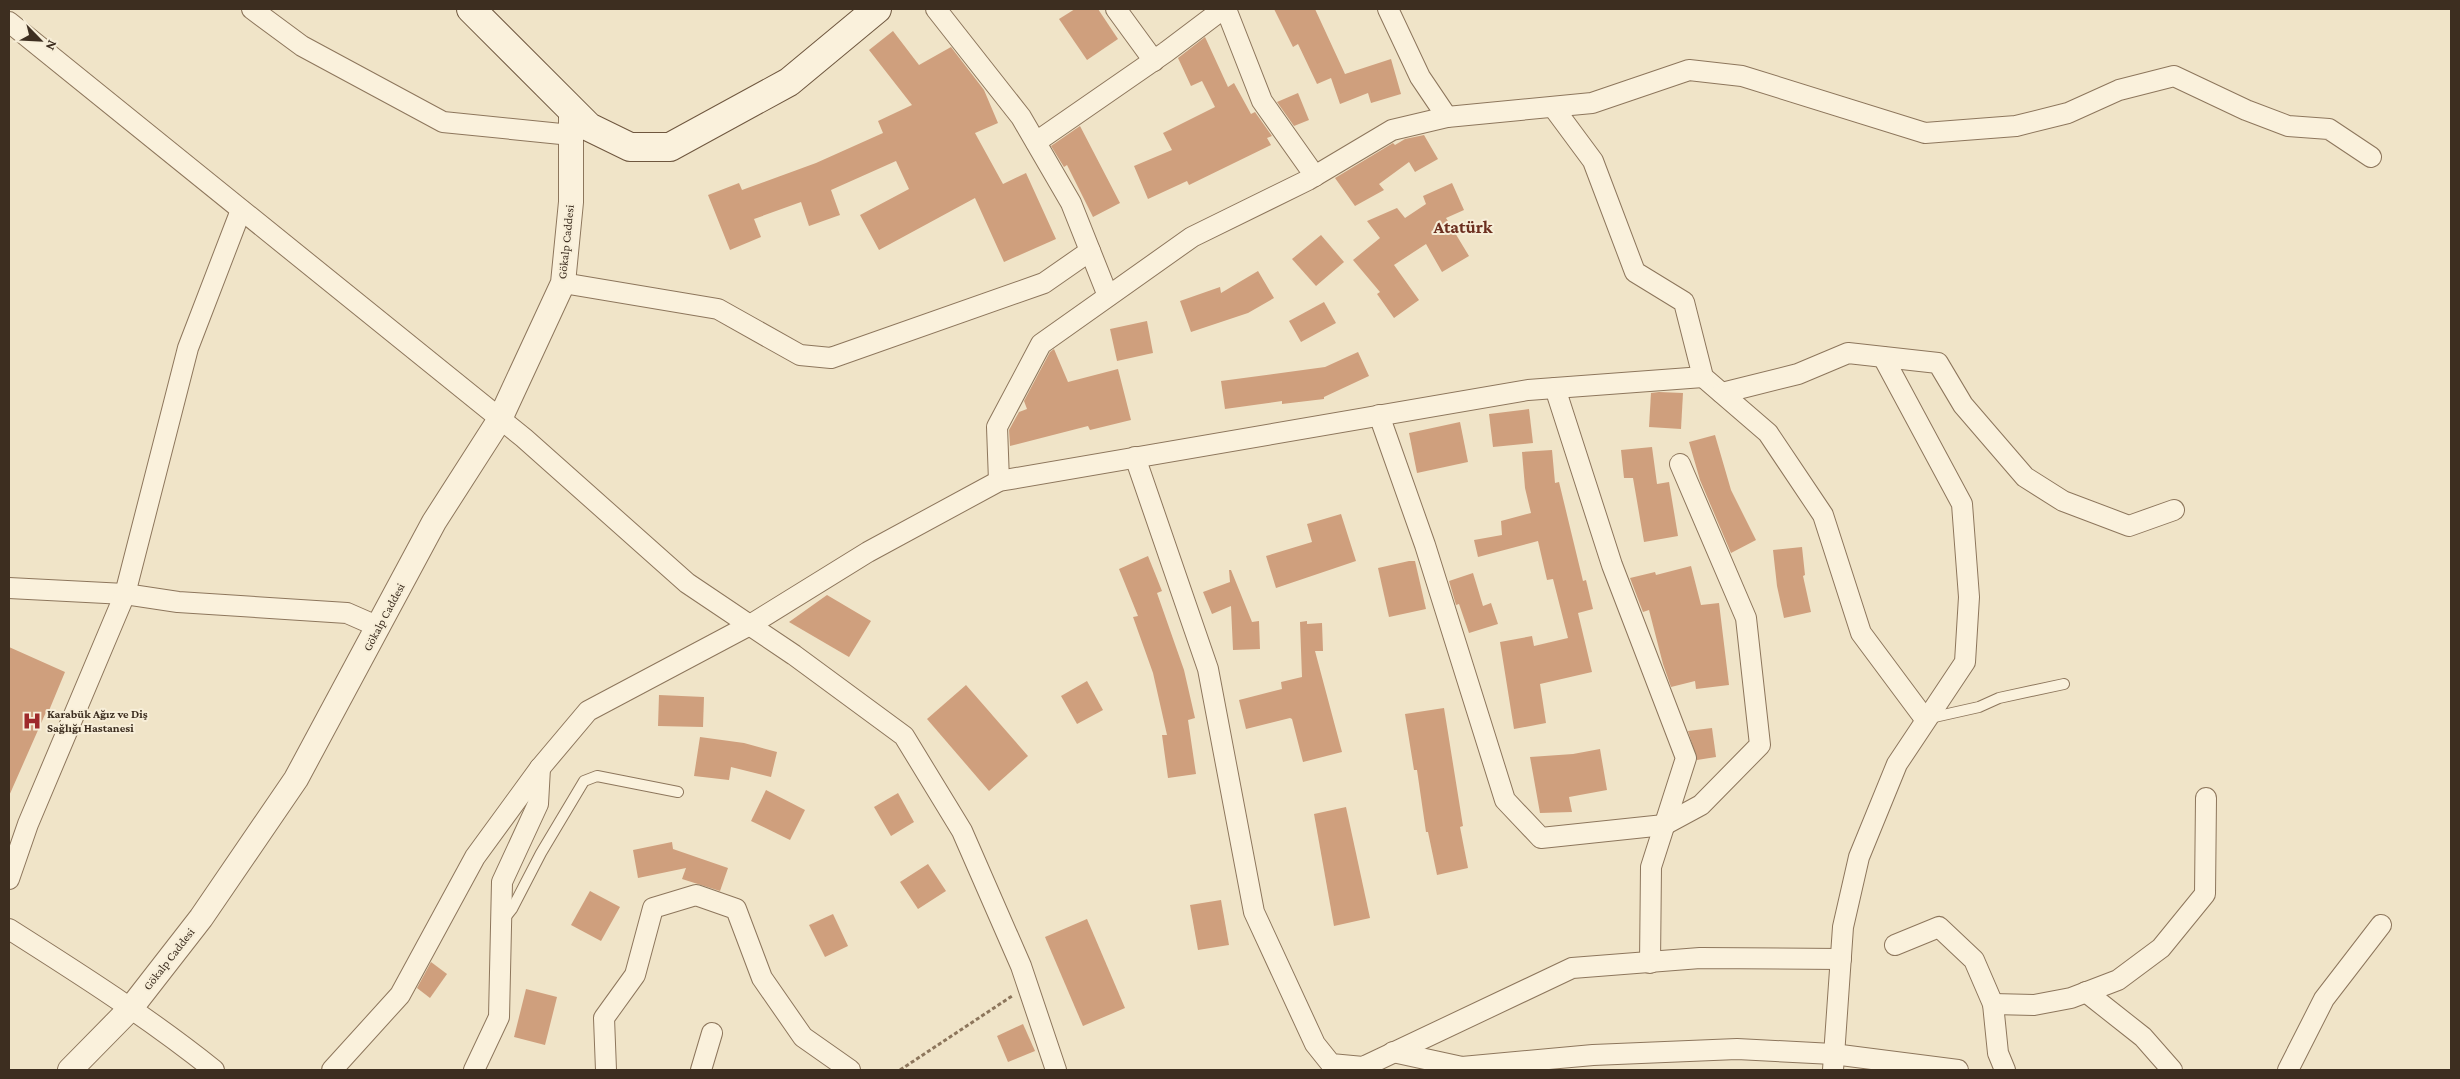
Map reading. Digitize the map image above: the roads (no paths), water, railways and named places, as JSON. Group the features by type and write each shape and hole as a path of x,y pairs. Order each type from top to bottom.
{"main road":[{"path":"471,9 571,122 589,127 630,147 670,147 789,82 878,9"}],"street":[{"path":"252,9 302,46 444,122 571,122"},
{"path":"936,9 1021,117 1036,142 1071,203 1108,296"},
{"path":"1116,9 1154,61"},
{"path":"1036,142 1154,61 1224,9 1262,101 1315,176"},
{"path":"1388,9 1420,77 1446,117"},
{"path":"9,22 500,419 687,583 750,625 904,736 962,831 1021,966 1056,1070"},
{"path":"999,481 997,427 1041,344 1192,237 1315,176 1392,130 1446,117 1592,103 1689,70 1742,76 1925,133 2016,126 2068,113 2120,90 2174,76 2246,110 2288,126 2329,129 2371,156"},
{"path":"1553,107 1593,161 1635,272 1684,302 1703,377 1768,433 1823,515 1861,633 1925,719"},
{"name":"Gökalp Caddesi","path":"70,1070 131,1008 201,918 296,778 434,522 500,419 563,283 571,202 571,122"},
{"path":"9,879 28,824 125,594 188,348 241,210"},
{"path":"563,283 718,309 800,355 832,358 1044,282 1090,251"},
{"path":"1722,393 1798,374 1848,353 1938,363 1963,405 2025,477 2063,501 2129,526 2174,510"},
{"path":"1833,1062 1843,927 1859,857 1896,764 1964,662 1969,597 1962,504 1883,356"},
{"path":"332,1070 400,995 474,857 540,768 588,711 750,625 868,552 999,481 1528,390 1703,377"},
{"path":"1556,388 1612,565 1686,758 1651,867 1650,963"},
{"path":"1379,415 1425,545 1505,800 1541,838 1664,825 1701,805 1760,744 1746,618 1680,464"},
{"path":"1135,457 1208,669 1254,912 1314,1044 1330,1064 1361,1069 1393,1052 1572,968 1700,958 1841,958"},
{"path":"9,588 125,594 178,602 348,613 379,627"},
{"path":"474,1070 499,1017 502,882 538,804 540,768"},
{"path":"1993,1004 2034,1004 2071,998 2118,980 2162,948 2205,894 2206,798"},
{"path":"606,1070 604,1018 634,975 653,908 696,895 736,910 762,978 803,1037 850,1070"},
{"path":"2288,1070 2324,999 2381,925"},
{"path":"1895,944 1939,927 1974,960 1993,1004 1998,1053 2005,1070"},
{"path":"9,929 131,1008 214,1070"},
{"path":"2086,992 2143,1037 2172,1070"},
{"path":"701,1070 712,1034"},
{"path":"1393,1052 1462,1067 1592,1055 1737,1049 1833,1062 1958,1070"}],"lane":[{"path":"1925,719 2064,684"},
{"path":"501,923 512,909 541,854 584,781 597,776 678,792"}],"place":[{"name":"Karabük Ağız ve Diş Sağlığı Hastanesi","path":"32,721"}],"district":[{"name":"Atatürk","path":"1463,227"}]}
